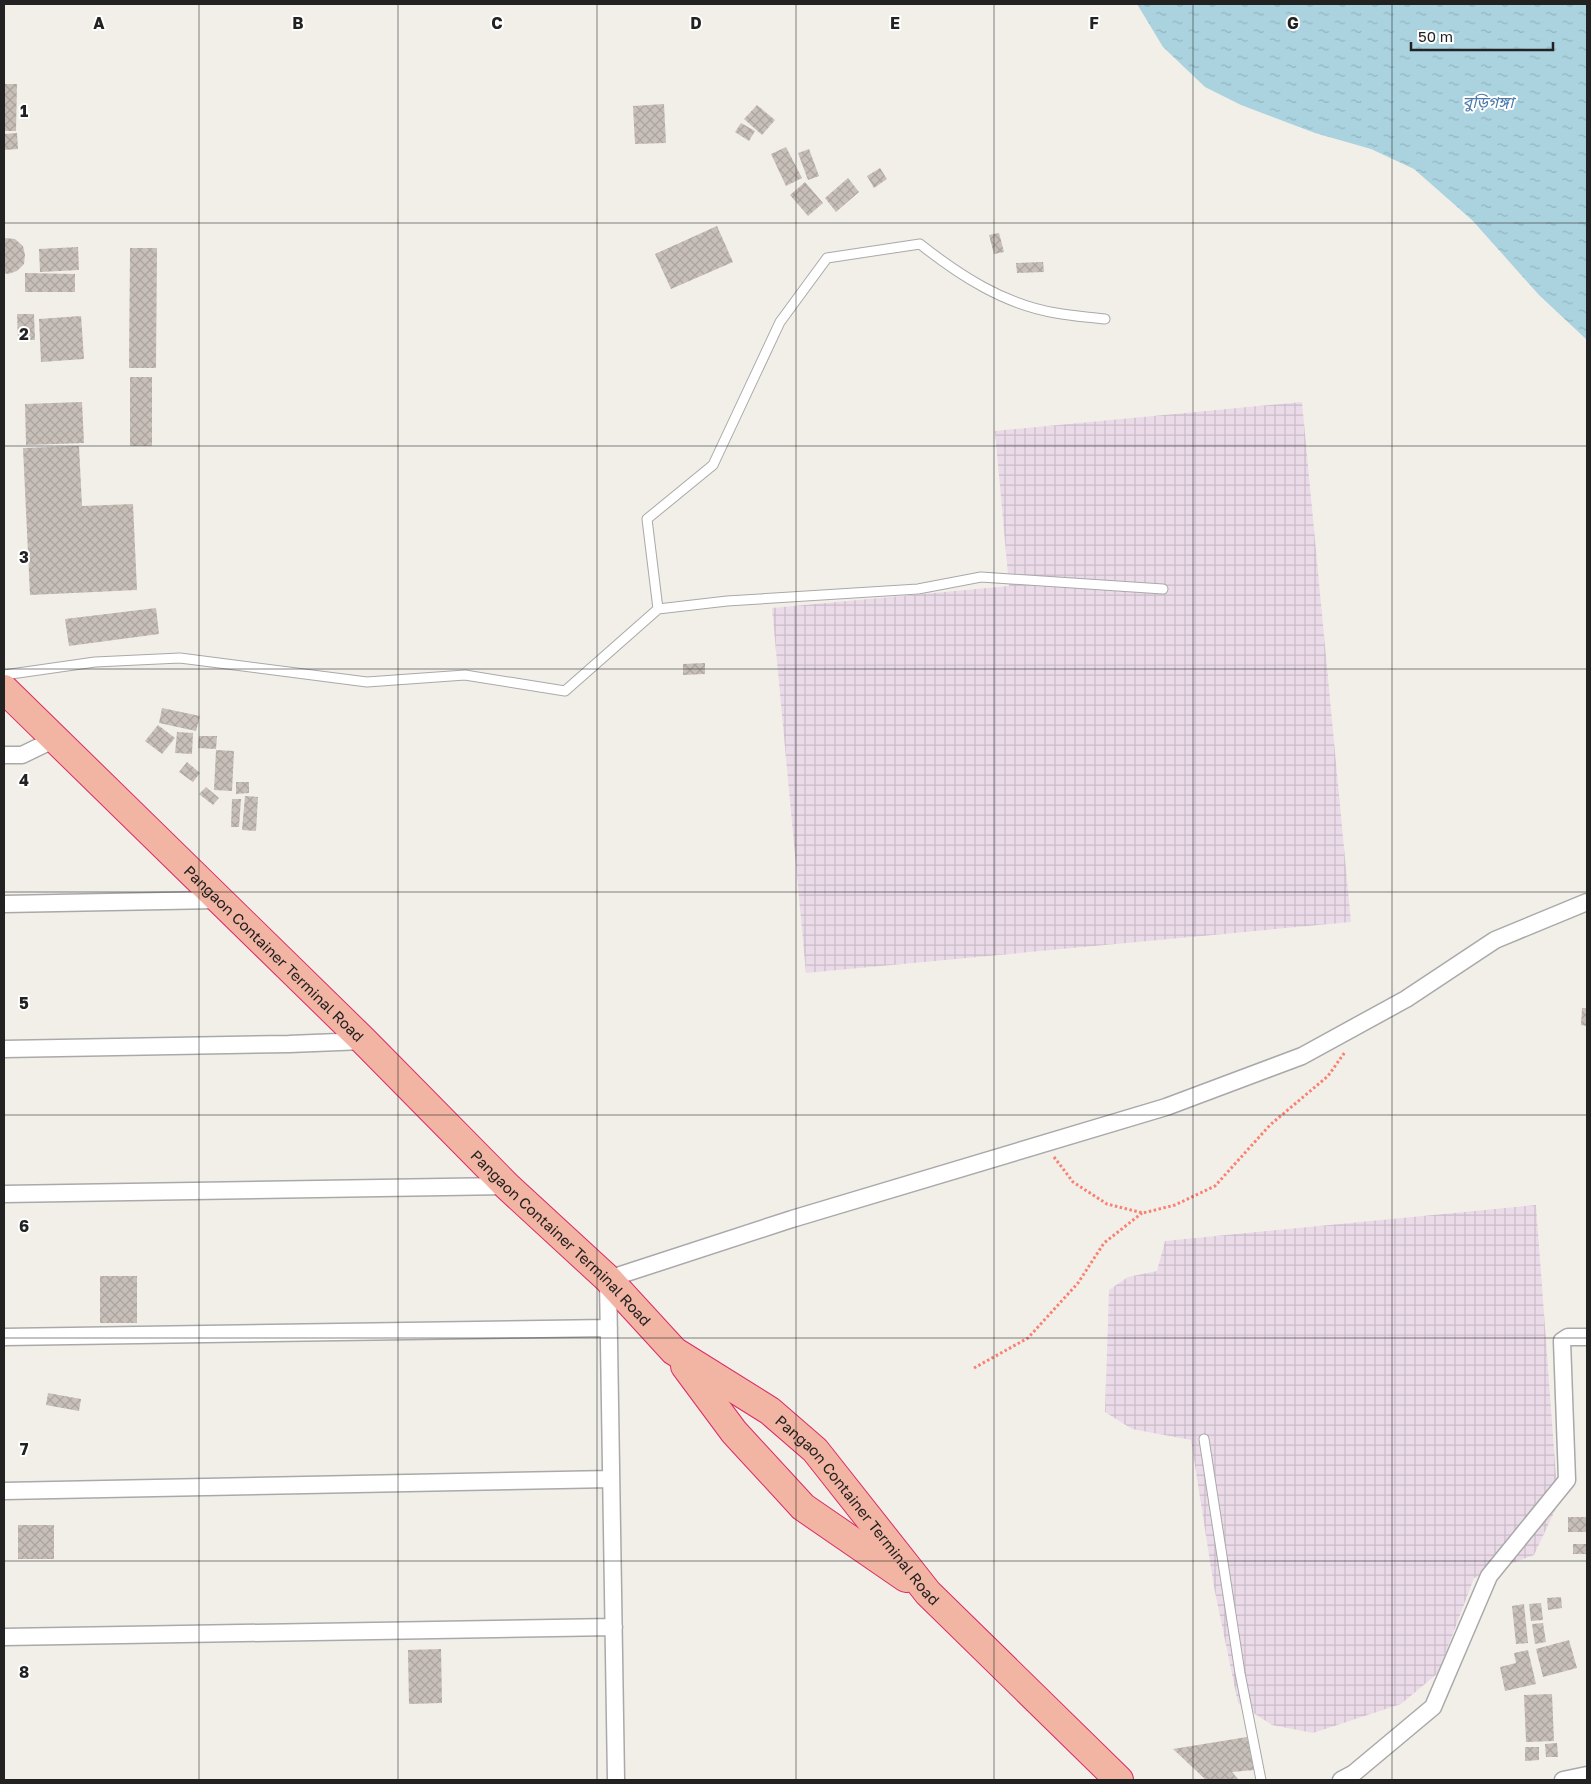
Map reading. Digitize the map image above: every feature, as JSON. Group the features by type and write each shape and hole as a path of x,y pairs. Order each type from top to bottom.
{"highway":[{"name":"Pangaon Container Terminal Road","path":"4,690 217,900 364,1040 507,1186 608,1279 674,1351 770,1411 815,1450 928,1593 1119,1780"},
{"path":"674,1351 734,1432 803,1507 928,1593"}],"street":[{"path":"4,755 22,755 53,740"},
{"path":"4,904 217,900"},
{"path":"616,1780 608,1279 792,1219 1166,1107 1302,1056 1406,999 1495,940 1587,902"},
{"path":"4,1050 289,1044 364,1040"},
{"path":"4,1194 507,1186"},
{"path":"4,1336 609,1328"},
{"path":"1341,1780 1354,1773 1433,1707 1489,1576 1567,1480 1562,1341 1568,1337 1587,1336"},
{"path":"4,1491 611,1479"},
{"path":"4,1637 614,1627"},
{"path":"1563,1780 1587,1775"}],"lane":[{"path":"658,608 647,519 713,466 780,322 827,258 920,244 957,273 1007,298 1054,313 1105,319"},
{"path":"4,675 94,662 180,658 367,682 465,675 565,691 658,608 728,601 918,589 981,577 1162,589"},
{"path":"1204,1438 1228,1604 1261,1780"}],"path":[{"path":"974,1368 1028,1338 1078,1283 1104,1244 1143,1213 1175,1205 1215,1186 1270,1125 1328,1076 1348,1048"},
{"path":"1044,1144 1073,1182 1107,1204 1143,1213"}],"shaded area":[{"path":"1302,402 1351,922 806,973 772,608 1009,586 995,431"},
{"path":"1536,1205 1558,1504 1534,1555 1474,1578 1438,1673 1401,1704 1313,1733 1272,1725 1238,1703 1214,1587 1191,1440 1132,1429 1105,1412 1109,1290 1128,1277 1157,1271 1165,1241"}],"water":[{"name":"বুড়িগঙ্গা","path":"1137,4 1587,4 1587,340 1539,295 1472,220 1414,169 1371,149 1315,133 1241,105 1205,87 1163,47"}],"building":[{"path":"4,84 17,84 16,131 4,131"},
{"path":"664,104 666,143 635,144 633,106"},
{"path":"757,105 775,120 762,135 744,119"},
{"path":"741,123 755,131 749,141 735,132"},
{"path":"17,133 18,149 4,150 4,134"},
{"path":"786,147 802,178 786,186 771,154"},
{"path":"809,149 819,176 808,180 798,153"},
{"path":"880,168 887,179 874,188 867,176"},
{"path":"848,178 859,192 836,212 825,198"},
{"path":"805,182 823,203 808,216 790,195"},
{"path":"717,226 733,262 671,289 655,254"},
{"path":"999,233 1004,252 994,254 989,235"},
{"path":"4,238 15,239 23,246 25,255 24,264 17,271 8,274 4,273"},
{"path":"78,247 79,270 40,272 39,249"},
{"path":"130,248 157,248 156,368 129,368"},
{"path":"1043,262 1044,272 1017,273 1016,263"},
{"path":"25,273 75,274 75,292 25,292"},
{"path":"17,314 34,314 35,340 18,340"},
{"path":"81,316 84,359 41,362 39,319"},
{"path":"130,377 152,377 152,446 130,446"},
{"path":"82,402 84,443 26,445 25,404"},
{"path":"79,446 82,506 133,504 137,590 30,595 23,448"},
{"path":"156,608 159,634 69,646 65,619"},
{"path":"705,663 705,674 683,675 683,664"},
{"path":"162,708 200,716 196,731 159,723"},
{"path":"158,725 175,738 162,754 145,741"},
{"path":"177,732 193,733 192,754 175,753"},
{"path":"199,736 217,736 216,749 198,748"},
{"path":"216,750 234,751 232,791 214,790"},
{"path":"187,762 200,773 193,782 179,772"},
{"path":"236,782 249,782 249,793 236,794"},
{"path":"206,787 219,798 213,805 199,794"},
{"path":"245,796 258,797 256,831 242,830"},
{"path":"232,799 241,799 239,827 231,827"},
{"path":"1582,1008 1587,1008 1587,1026 1581,1025"},
{"path":"100,1276 137,1276 137,1323 100,1323"},
{"path":"48,1393 81,1399 79,1411 46,1405"},
{"path":"1568,1517 1587,1517 1587,1532 1568,1532"},
{"path":"18,1525 54,1525 54,1559 18,1559"},
{"path":"1573,1544 1587,1544 1587,1554 1573,1554"},
{"path":"1561,1597 1562,1608 1548,1610 1547,1598"},
{"path":"1541,1603 1543,1620 1531,1621 1529,1604"},
{"path":"1524,1604 1528,1643 1516,1644 1512,1606"},
{"path":"1543,1623 1546,1642 1535,1644 1532,1624"},
{"path":"1569,1640 1577,1668 1543,1677 1536,1649"},
{"path":"441,1649 442,1703 409,1704 408,1650"},
{"path":"1528,1650 1536,1684 1505,1691 1500,1667 1516,1663 1514,1653"},
{"path":"1552,1694 1554,1741 1526,1742 1524,1695"},
{"path":"1247,1737 1254,1770 1232,1772 1239,1780 1206,1780 1173,1749"},
{"path":"1557,1743 1558,1757 1546,1757 1545,1744"},
{"path":"1525,1747 1539,1747 1539,1760 1525,1761"}]}
